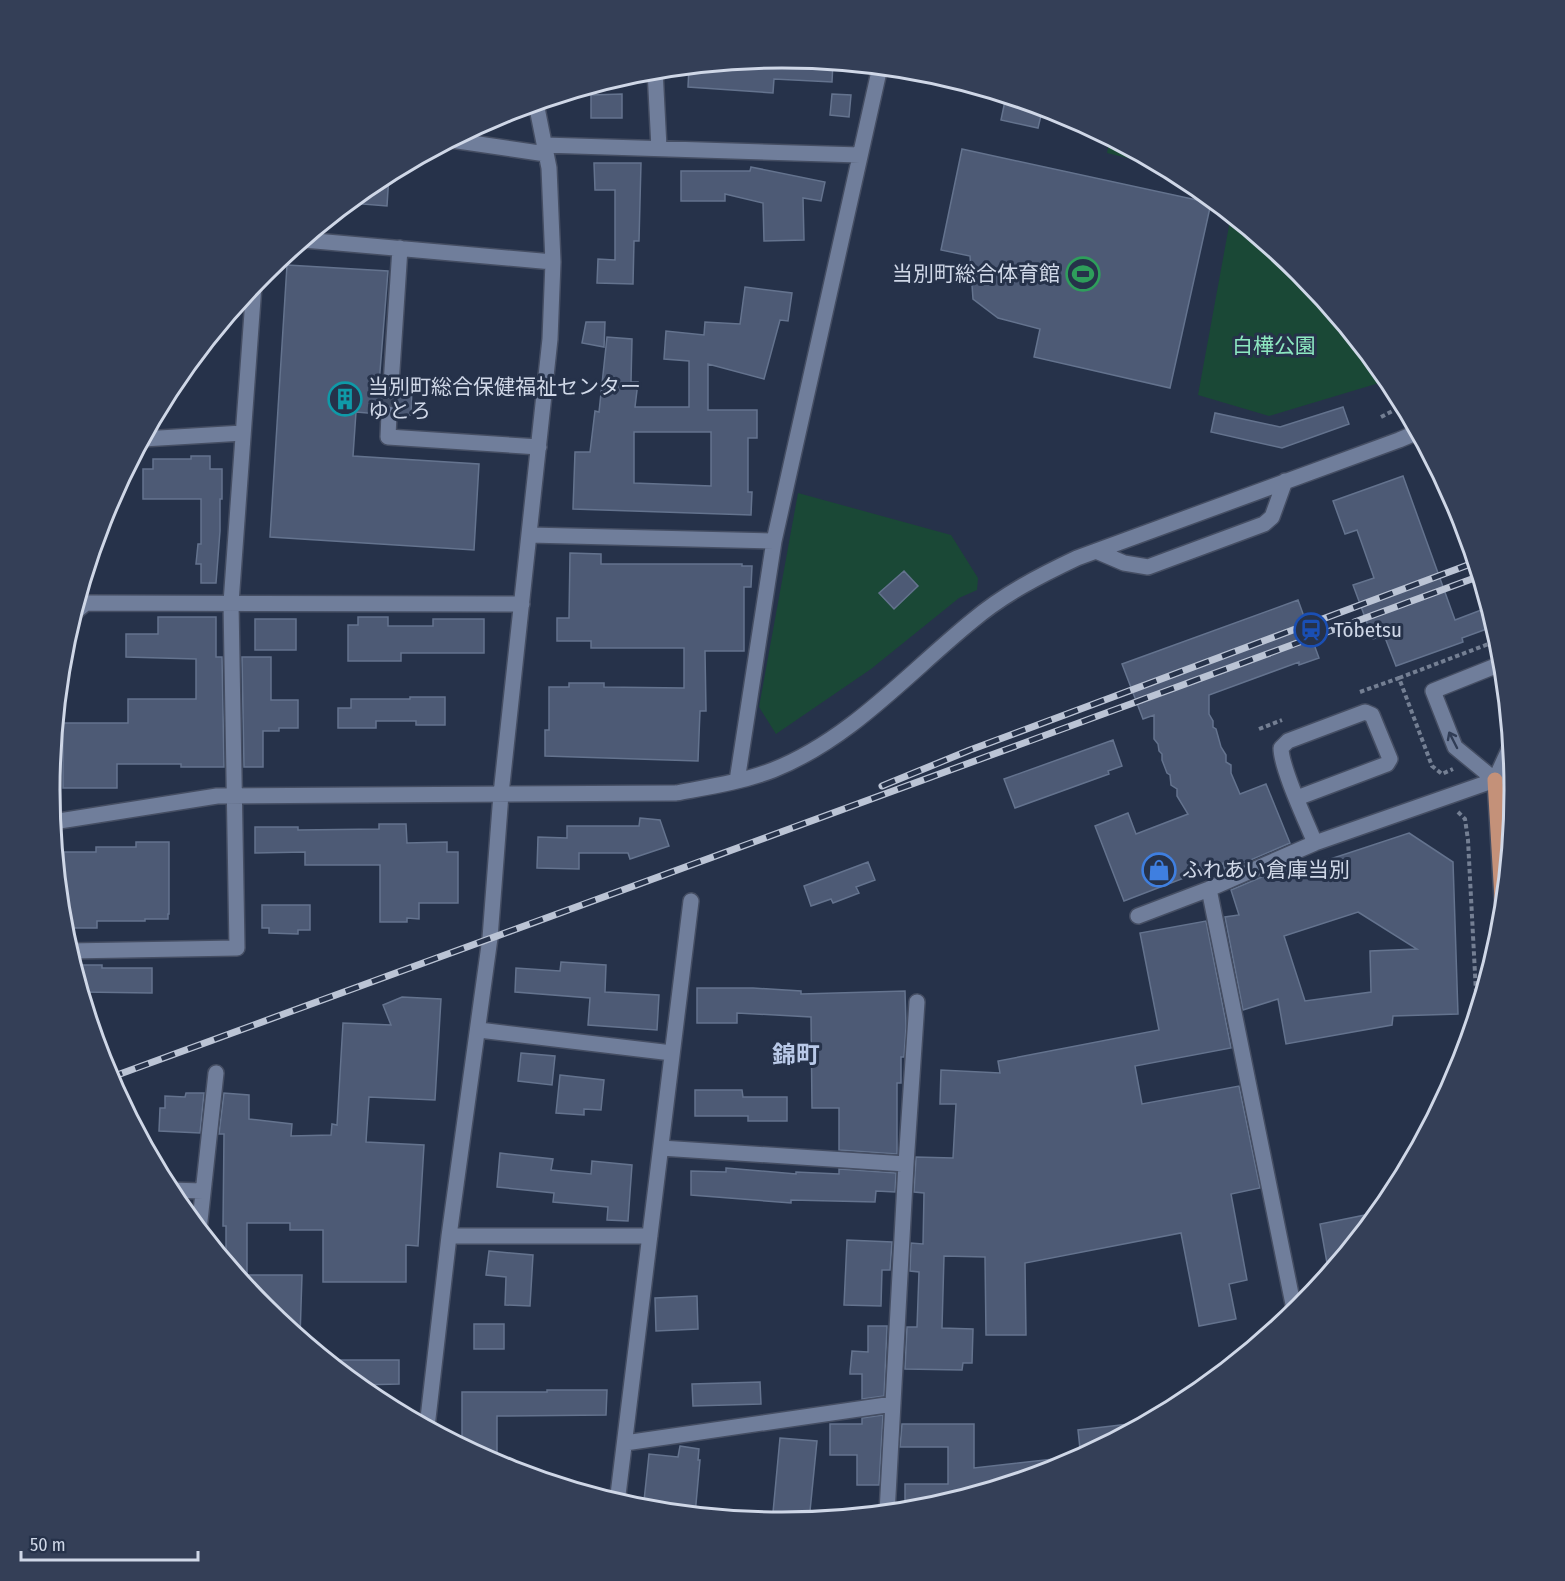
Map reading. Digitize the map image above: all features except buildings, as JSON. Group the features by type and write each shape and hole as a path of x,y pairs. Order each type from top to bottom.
{"main road":[{"path":"1495,780 1503,840"}],"street":[{"path":"737,781 774,541 878,74"},
{"path":"655,80 659,148"},
{"path":"428,1420 449,1236 490,938 501,794 550,339 553,262 549,168 538,111"},
{"path":"466,141 545,149 659,148 860,156"},
{"path":"314,241 553,262"},
{"path":"392,385 400,248"},
{"path":"79,951 237,948 231,603 253,300"},
{"path":"389,414 388,438 538,447"},
{"path":"152,438 243,433"},
{"path":"61,821 217,796 675,793 737,781 772,770 805,754 834,736 861,717 972,621 1030,580 1077,558 1411,435"},
{"path":"1096,551 1124,563 1148,567 1264,524 1272,517 1285,482"},
{"path":"529,535 774,541"},
{"path":"85,604 522,604"},
{"path":"1494,667 1433,691 1455,747 1495,780"},
{"path":"1297,798 1387,764 1390,759 1372,715 1365,712 1288,741 1281,748 1281,756 1297,798 1315,843"},
{"path":"1495,780 1504,761"},
{"path":"1138,916 1209,889 1315,843 1504,775"},
{"path":"1209,889 1292,1302"},
{"path":"618,1493 691,901"},
{"path":"887,1505 917,1002"},
{"path":"479,1030 672,1053"},
{"path":"200,1218 216,1073"},
{"path":"661,1148 906,1164"},
{"path":"181,1190 203,1191"},
{"path":"449,1236 650,1236"},
{"path":"625,1443 893,1404"}],"path":[{"path":"1381,417 1396,409"},
{"path":"1399,678 1489,644"},
{"path":"1456,809 1465,819 1468,840 1477,989"}],"green space":[{"path":"1108,146 1134,160 1107,153"},
{"name":"白樺公園","path":"1230,223 1259,247 1326,314 1379,383 1269,416 1198,395"},
{"path":"798,493 951,535 978,578 977,590 959,598 871,669 776,734 759,707"}],"tunnel":[{"path":"389,414 391,385"}],"railway":[{"path":"882,786 970,750 1469,565"},
{"path":"118,1075 1473,579"}],"place":[{"name":"当別町総合体育館","path":"1083,274"},
{"name":"当別町総合保健福祉センター ゆとろ","path":"345,399"},
{"name":"Tōbetsu","path":"1311,630"},
{"name":"ふれあい倉庫当別","path":"1159,870"}],"district":[{"name":"錦町","path":"796,1055"}]}
